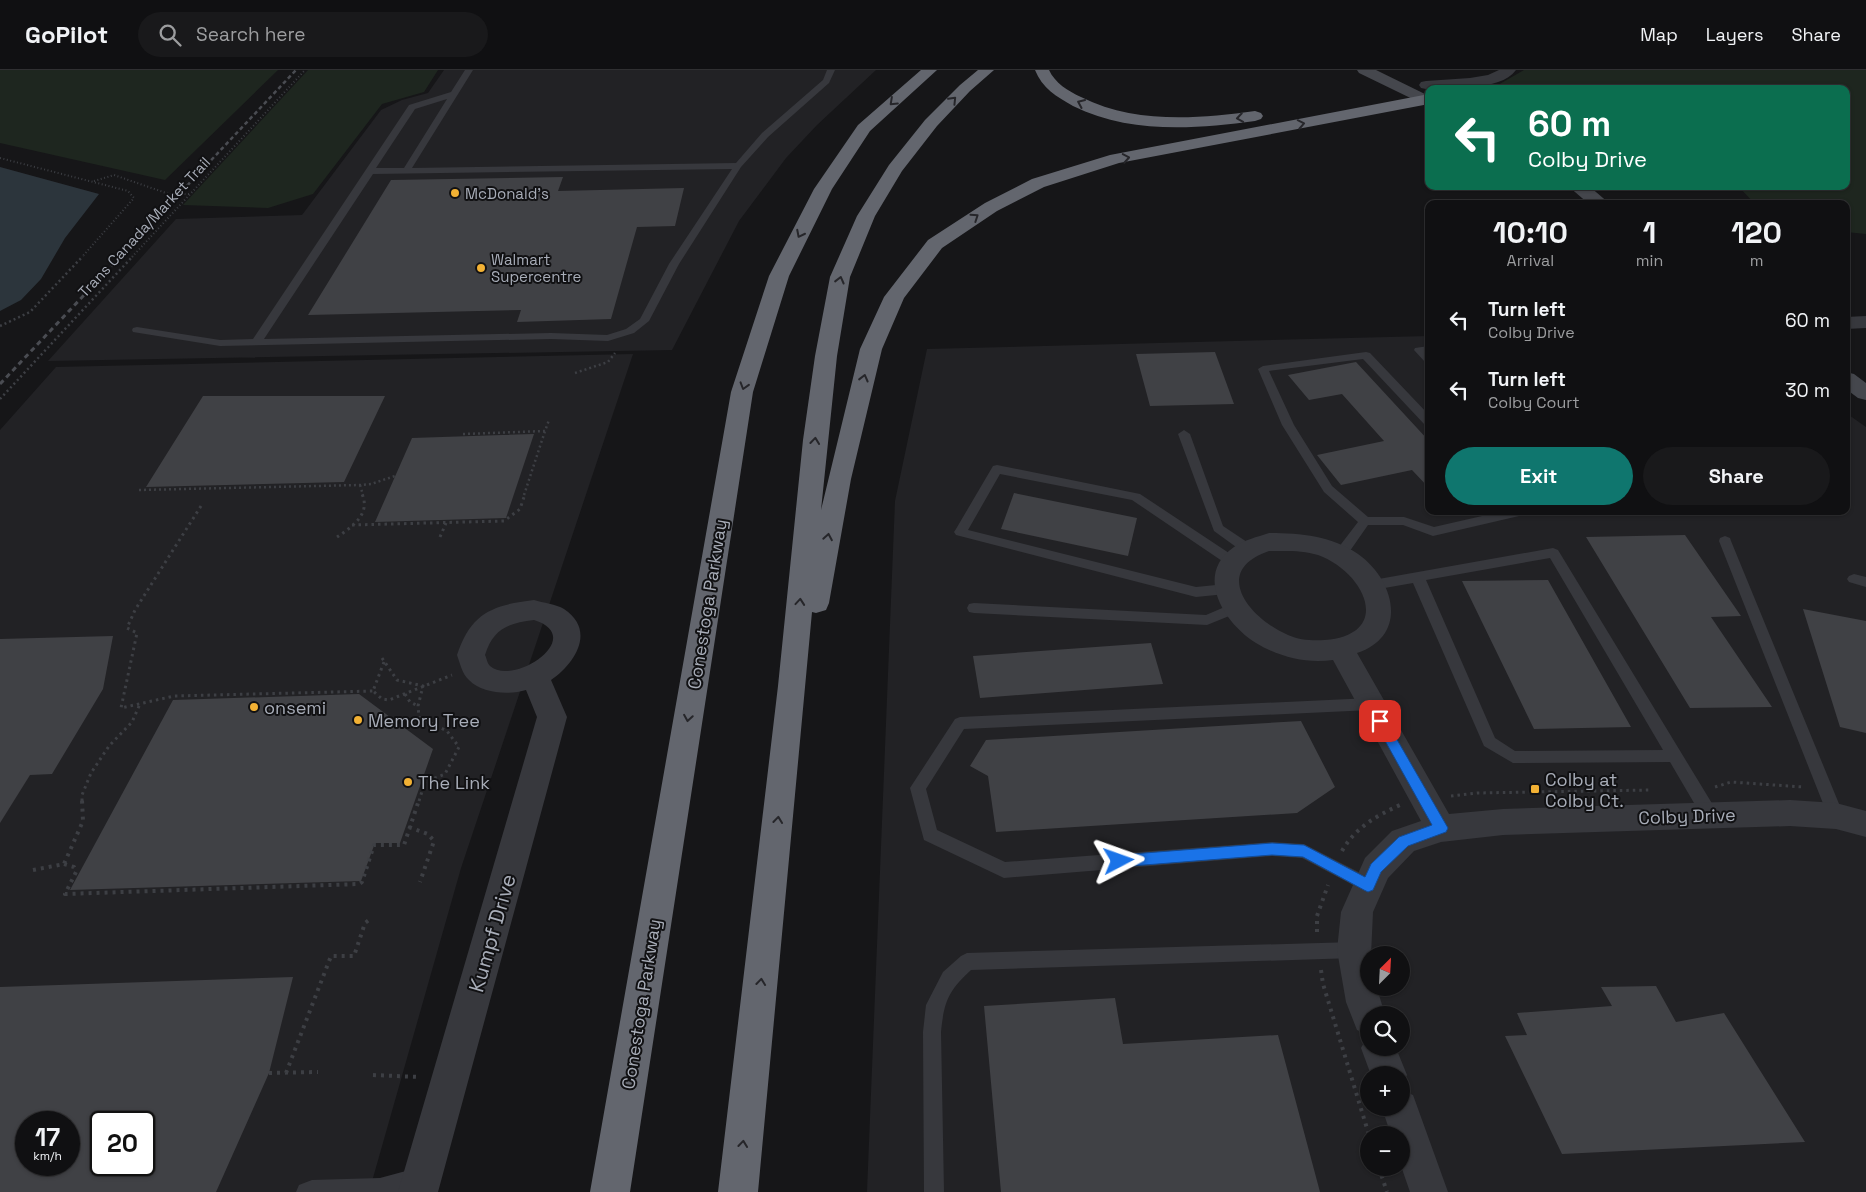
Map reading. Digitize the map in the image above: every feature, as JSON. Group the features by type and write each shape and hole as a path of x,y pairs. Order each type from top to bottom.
{"highway":[{"name":"Conestoga Parkway","path":"610,1192 742,392 779,276 824,189 864,128 930,70"},
{"path":"738,1192 792,686 815,440 826,356 840,277 866,216 895,169 931,123 965,88 987,70"},
{"path":"1042,70 1059,91 1074,100 1122,116 1177,122 1220,121 1266,114"},
{"path":"1378,92 1404,81 1425,93"},
{"path":"792,686 809,640 839,479 871,349 894,297 935,244 991,207 1038,183 1116,159 1425,96"}],"main road":[{"path":"1364,70 1404,81"},
{"path":"1582,190 1595,200"},
{"path":"1850,382 1866,393"}],"street":[{"path":"1452,85 1472,80 1481,84 1505,74 1509,70"},
{"path":"1850,323 1866,322"},
{"path":"1269,542 1302,542 1340,555 1365,574 1373,585 1380,604 1377,623 1362,641 1341,650 1327,652 1299,650 1275,642 1252,628 1230,598 1228,572 1241,556 1269,542"},
{"path":"1341,650 1441,828"},
{"name":"Kumpf Drive","path":"420,1184 552,717 535,676"},
{"name":"Colby Drive","path":"1364,1006 1354,950 1357,912 1376,868 1403,841 1441,828 1711,802 1790,813 1836,816 1866,824"},
{"path":"1403,1116 1429,1192"}],"lane":[{"path":"406,171 470,70"},
{"path":"137,330 220,343 551,336 608,338 630,331 644,321 674,264 738,166 781,120 826,81 830,70"},
{"path":"256,343 412,107 454,94"},
{"path":"370,171 738,166"},
{"path":"1425,350 1419,350 1425,356"},
{"path":"1425,418 1366,354 1263,369 1288,425 1328,488 1365,521 1404,521 1433,532 1510,515"},
{"path":"1184,434 1218,528 1241,556"},
{"path":"1230,598 1196,592 960,532 997,469 1136,496 1241,556"},
{"path":"1340,555 1365,521"},
{"path":"1725,541 1836,816"},
{"path":"1373,585 1553,554 1674,756 1711,802"},
{"path":"1418,578 1489,742 1513,756 1674,756"},
{"path":"974,608 1207,620 1230,598"},
{"path":"1368,886 1304,851 1272,849 1004,870 930,835 918,788 960,723 1371,704"},
{"path":"934,1192 932,1032 935,1005 949,978 967,962 1354,950"},
{"path":"306,1192 312,1190 380,1188 420,1184"}],"path":[{"name":"Trans Canada/Market Trail","path":"0,400 305,70"},
{"path":"0,158 128,191 134,198 46,297 30,312 0,326"},
{"path":"94,181 114,175 170,194 190,194"},
{"path":"575,373 608,362 630,331"},
{"path":"352,525 504,521 520,508 549,420"},
{"path":"462,434 545,431"},
{"path":"139,490 360,485 371,484 395,476"},
{"path":"337,537 352,525 364,511 365,504 360,485"},
{"path":"201,506 135,610 127,628 137,632 121,708 174,696 373,691 382,699 389,700 457,673"},
{"path":"440,537 446,522"},
{"path":"373,691 383,660 390,676 397,681 423,686"},
{"path":"420,784 445,774 459,747 456,740 442,726 418,717 418,706 423,686"},
{"path":"405,694 410,702 418,706"},
{"path":"64,864 83,822 82,795 91,773 109,746 132,722 140,704"},
{"path":"33,870 64,864 74,866 76,872 65,894 359,884 362,882 374,846 404,844 425,782"},
{"path":"1711,802 1731,782 1792,785"},
{"path":"1457,794 1656,790"},
{"path":"1343,848 1354,833 1370,820 1400,805"},
{"path":"409,827 428,834 434,841 420,882"},
{"path":"1317,936 1317,916 1324,896"},
{"path":"286,1072 331,956 354,956 365,923 369,920"},
{"path":"1323,984 1366,1126"},
{"path":"269,1073 318,1072"},
{"path":"373,1075 425,1077"},
{"path":"1382,1176 1387,1192"}],"shaded area":[{"path":"0,70 278,70 165,180 0,143"},
{"path":"308,70 438,70 424,92 382,104 313,194 268,208 183,205"},
{"path":"444,70 876,70 817,125 786,158 739,221 672,350 48,361 176,219 302,215 381,110 402,100 428,93"},
{"path":"1524,70 1866,70 1866,234 1850,232 1850,200 1751,200 1742,190 1850,190 1850,85 1498,85"},
{"path":"0,167 99,194 65,238 41,279 21,300 0,311"},
{"path":"1425,336 1425,515 1850,515 1850,416 1866,427 1866,1192 867,1192 895,501 927,349"},
{"path":"633,354 461,868 369,1192 0,1192 0,430 56,367"}],"building":[{"name":"Walmart Supercentre","path":"563,177 558,191 684,188 675,226 637,227 611,319 517,322 521,310 308,315 391,180"},
{"path":"1215,352 1234,404 1150,406 1136,354"},
{"path":"1356,362 1425,437 1425,484 1412,470 1341,485 1317,455 1384,441 1342,394 1309,400 1288,375"},
{"path":"203,396 385,396 344,482 146,487"},
{"path":"534,434 506,518 375,522 412,438"},
{"path":"1014,493 1137,518 1128,556 1001,529"},
{"path":"1685,535 1741,616 1711,617 1772,707 1690,708 1586,537"},
{"path":"1548,580 1631,727 1534,729 1462,581"},
{"path":"1803,609 1866,621 1866,733 1840,727"},
{"path":"113,636 103,689 52,774 30,775 0,823 0,639"},
{"path":"1151,643 1163,684 980,698 973,656"},
{"path":"359,694 433,749 400,843 375,843 361,881 70,890 173,700"},
{"path":"1301,721 1335,787 1297,813 996,832 988,776 970,766 986,740"},
{"path":"293,977 269,1073 216,1192 0,1192 0,987"},
{"path":"1656,986 1676,1022 1724,1013 1805,1142 1562,1154 1505,1036 1527,1035 1517,1013 1612,1006 1601,987"},
{"path":"1115,998 1123,1044 1278,1035 1320,1192 1001,1192 984,1006"}],"railway":[{"path":"120,257 296,70"},
{"path":"0,384 121,256"}],"place":[{"name":"McDonald's","path":"455,193"},
{"name":"Walmart Supercentre","path":"481,268"},
{"name":"onsemi","path":"254,707"},
{"name":"Memory Tree","path":"358,720"},
{"name":"The Link","path":"408,782"},
{"name":"Colby at Colby Ct.","path":"1535,789"}],"route":[{"path":"1119,861 1272,849 1304,851 1368,886 1376,868 1403,841 1441,828 1380,721"}]}
